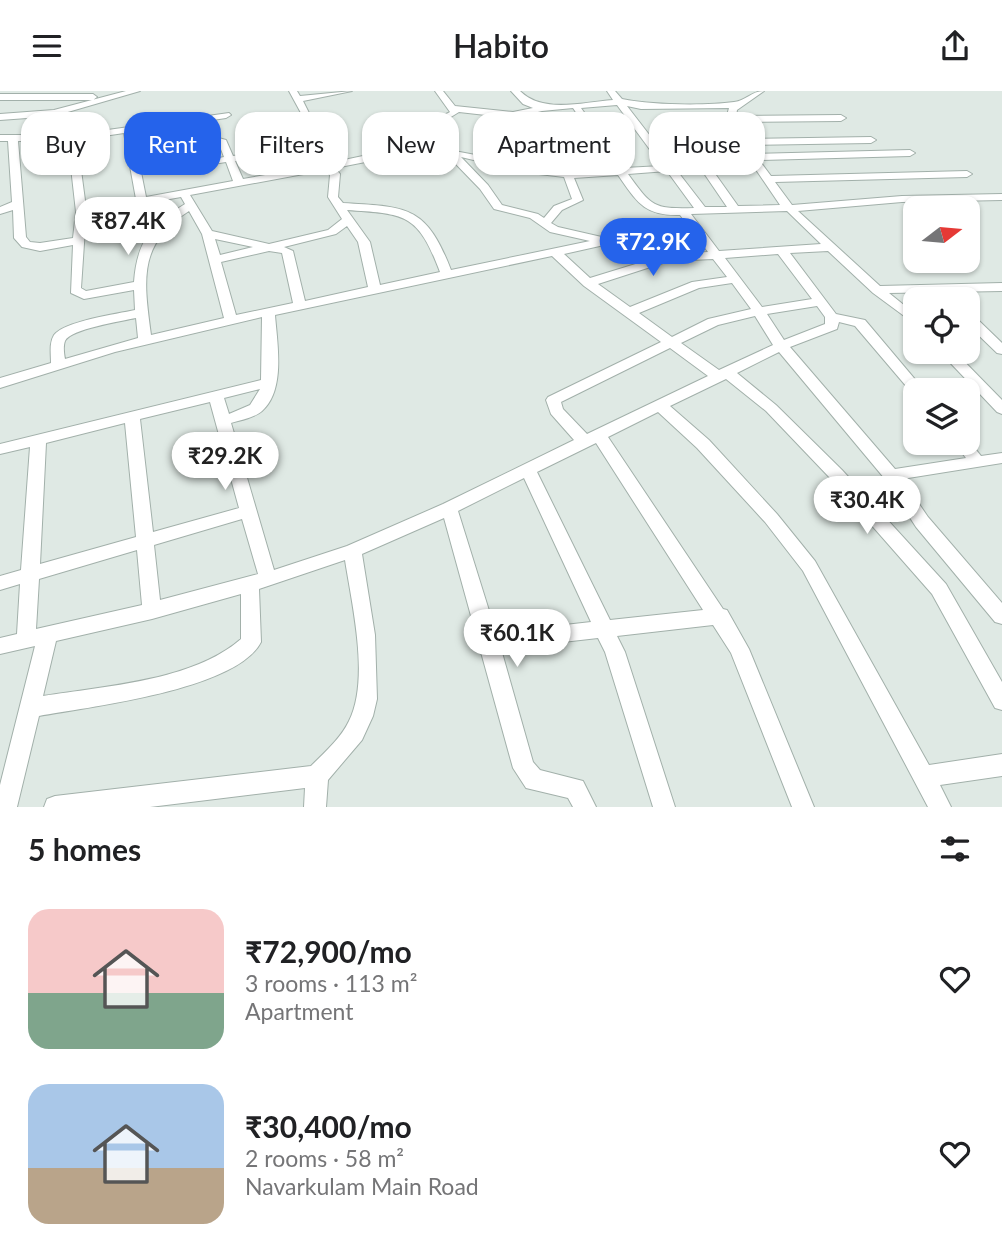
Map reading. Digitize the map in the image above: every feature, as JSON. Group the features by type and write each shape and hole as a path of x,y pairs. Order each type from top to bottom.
{"street":[{"path":"0,117 54,113 136,91"},
{"path":"305,112 296,95 348,91"},
{"path":"439,91 454,109 504,115 577,104 622,102 738,105"},
{"path":"515,91 526,102 542,108"},
{"path":"571,91 582,112"},
{"path":"611,91 649,138"},
{"path":"732,112 738,105 760,91"},
{"path":"0,97 51,94 113,97"},
{"path":"221,116 226,115"},
{"path":"765,119 841,118"},
{"path":"0,138 21,138"},
{"path":"13,138 12,184 20,238 26,245 40,247 79,241"},
{"path":"765,141 871,139"},
{"path":"221,141 226,146 239,183"},
{"path":"765,157 910,153"},
{"path":"0,156 14,155"},
{"path":"221,162 235,158"},
{"path":"459,161 490,194 496,205 525,212 554,230 608,241"},
{"path":"0,169 14,167"},
{"path":"768,179 967,174"},
{"path":"76,175 81,212 75,291 79,294 141,285"},
{"path":"137,175 142,201"},
{"path":"81,212 142,201 187,199 239,183 282,175"},
{"path":"335,175 333,197 367,249 375,290"},
{"path":"545,223 558,208 578,200 569,178 571,175"},
{"path":"623,175 644,204 652,209 683,211 789,208 902,199 1002,197"},
{"path":"677,175 702,211"},
{"path":"710,175 735,210"},
{"path":"765,175 789,208 877,290 903,311"},
{"path":"187,199 208,234 231,320"},
{"path":"145,341 141,285 145,255 154,233 187,199"},
{"path":"0,211 17,204"},
{"path":"340,206 395,211 414,217 430,234 447,275"},
{"path":"683,211 759,311 781,346 891,475 922,522 1002,615"},
{"path":"215,260 332,232 349,219"},
{"path":"0,383 145,341 231,320 608,241 695,226"},
{"path":"208,234 284,249 290,255 300,305"},
{"path":"588,283 656,260 833,247"},
{"path":"0,646 152,611 259,582 353,551 781,346 832,326 832,317 781,250"},
{"path":"555,252 588,283 628,313 771,408 827,464 939,589 1002,701"},
{"path":"628,313 696,285 735,279"},
{"path":"980,287 1002,287"},
{"path":"877,290 903,289"},
{"path":"803,807 752,677 720,616 592,438 556,411 553,400 724,319 821,302"},
{"path":"223,420 258,407 264,400 270,335 268,312"},
{"path":"58,366 59,339 62,335 73,329 142,313"},
{"path":"832,317 860,323 907,378"},
{"path":"980,329 1002,350"},
{"path":"959,364 1002,409"},
{"path":"0,449 267,383"},
{"path":"30,708 200,674 235,658 251,642 259,582 250,511 216,396"},
{"path":"659,405 703,444 771,518 808,566 940,807"},
{"path":"132,416 152,611"},
{"path":"26,640 38,439"},
{"path":"972,455 977,461"},
{"path":"891,475 1002,458"},
{"path":"528,469 604,627 628,687 664,807"},
{"path":"449,507 524,768 534,780 575,789 586,807"},
{"path":"0,583 250,511"},
{"path":"55,807 178,799 317,776 343,747 362,717 367,652 353,551"},
{"path":"489,642 720,616"},
{"path":"6,807 48,635"},
{"path":"924,777 1002,765"},
{"path":"316,807 317,776"}]}
